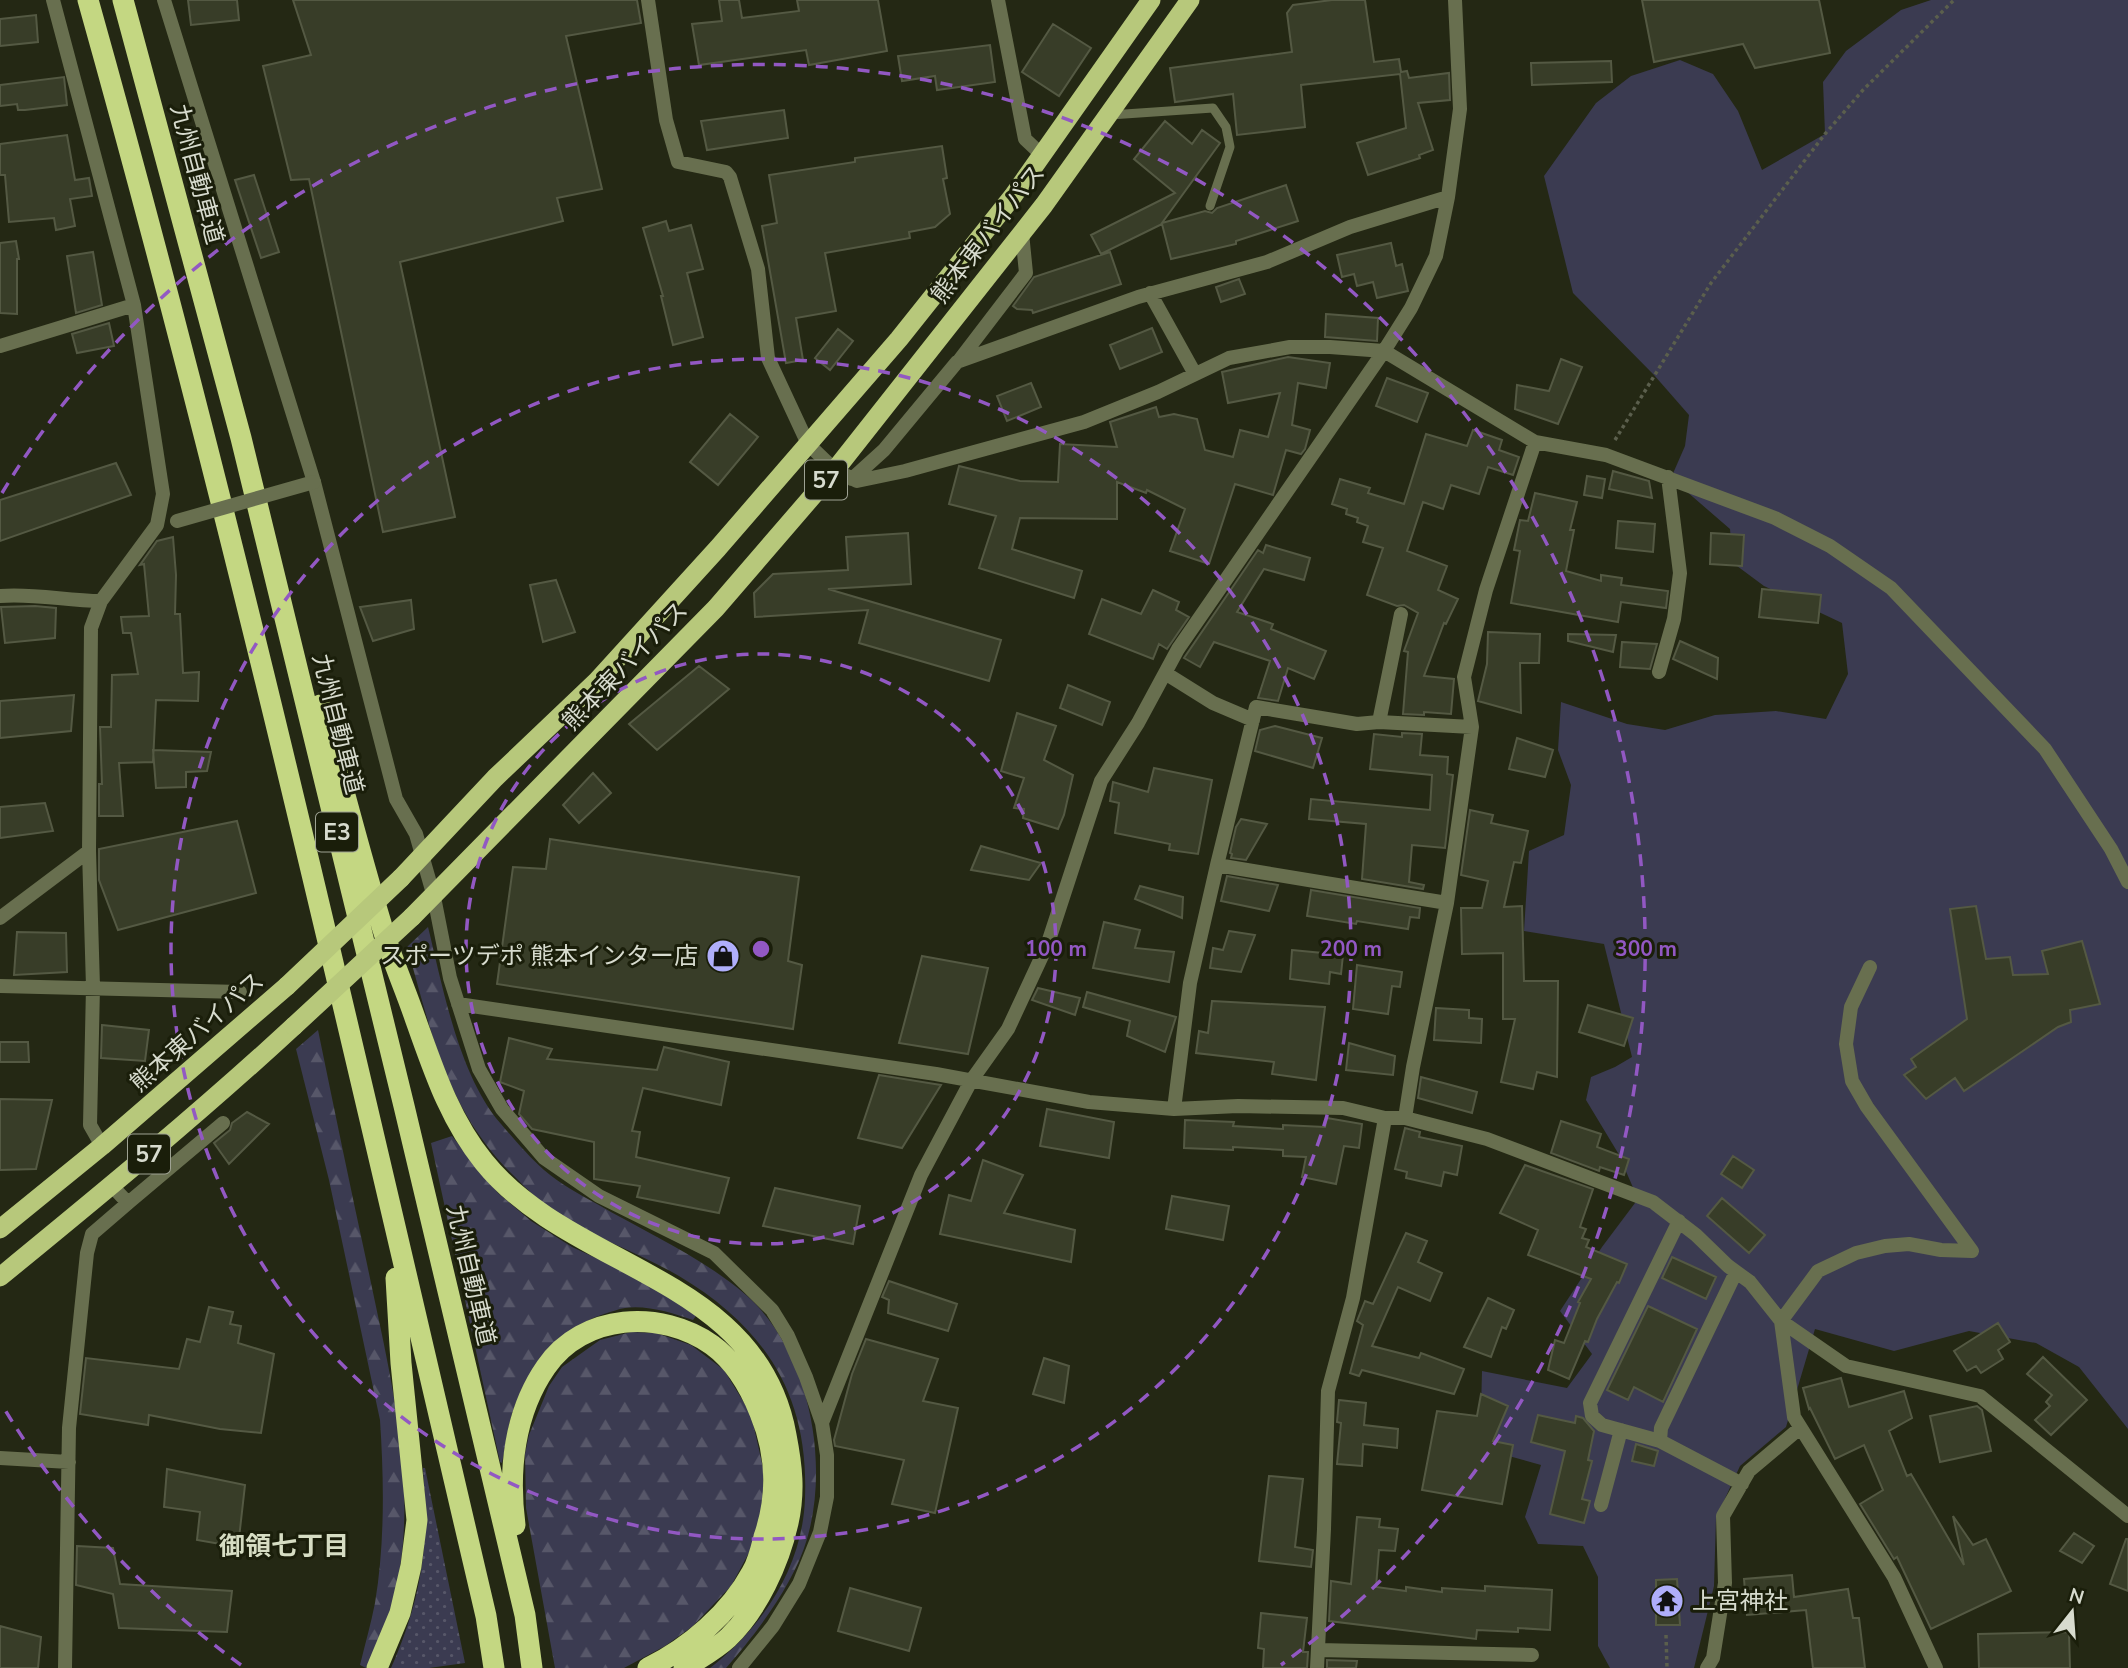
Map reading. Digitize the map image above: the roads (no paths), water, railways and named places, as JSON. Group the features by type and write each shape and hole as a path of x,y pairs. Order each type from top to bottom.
{"highway":[{"name":"E3","path":"88,0 144,199 290,776 483,1602 494,1668"},
{"name":"九州自動車道","path":"123,0 241,438 525,1615 532,1668"},
{"name":"熊本東バイパス","path":"0,1229 102,1146 287,986 422,858 495,778 597,681 899,338 1013,195 1151,0"},
{"name":"熊本東バイパス","path":"0,1277 112,1186 246,1071 433,897 843,474 1190,0"},
{"path":"241,438 333,750 381,925 447,1105 484,1162 529,1205 709,1311 741,1341 763,1373 781,1408 793,1473 792,1504 783,1542 760,1596 729,1636 684,1668"},
{"path":"377,1668 400,1613 411,1566 417,1520 401,1363 393,1217"},
{"path":"525,1615 511,1481 517,1432 533,1388 546,1366 577,1338 617,1322 639,1320 658,1323 695,1335 713,1346 735,1367 755,1400 768,1432 775,1490 770,1522 754,1571 739,1593 703,1631 675,1655 648,1668"}],"street":[{"path":"53,0 134,305 163,494 157,525 101,601 91,628 89,851 93,988 90,1125 102,1146"},
{"path":"164,0 314,482 396,799 415,834 433,897 450,978 479,1069 502,1109 544,1158 599,1196 714,1253 772,1310 788,1336 822,1423 827,1455 827,1497 820,1532 799,1584 774,1626 739,1668"},
{"path":"648,0 666,120 678,162 726,172 730,177 758,269 768,358 808,444 843,474 857,481 905,471 1084,422 1229,358 1290,347 1384,351 1535,442 1606,455 1775,518 1830,547 1891,588 2045,749 2111,849 2128,882"},
{"path":"998,0 1025,139 1042,155"},
{"path":"822,1423 921,1175 971,1081 1008,1029 1048,943 1101,781 1138,723 1178,649 1384,351 1410,308 1436,256 1448,197 1460,109 1455,0"},
{"path":"957,362 1150,293 1267,262 1350,227 1448,197"},
{"path":"843,474 884,450 1026,273 1022,233"},
{"path":"1150,293 1195,374"},
{"path":"0,346 134,305"},
{"path":"1405,1118 1447,904 1472,727 1464,677 1486,590 1535,442"},
{"path":"1660,672 1674,619 1680,573 1668,477"},
{"path":"157,525 314,482"},
{"path":"0,596 25,594 78,601 101,601"},
{"path":"1379,722 1401,614"},
{"path":"1165,673 1213,703 1253,720"},
{"path":"1174,1109 1190,983 1256,707 1357,724 1379,722 1472,727"},
{"path":"0,918 89,851"},
{"path":"1217,865 1447,904"},
{"path":"1870,967 1851,1007 1846,1044 1852,1082 1867,1107 1972,1251 1941,1250 1909,1244 1856,1253 1818,1271 1781,1321 1794,1418 1894,1577 1937,1668"},
{"path":"0,986 240,992"},
{"path":"458,1004 971,1081 1089,1102 1174,1109 1238,1106 1343,1108 1385,1118 1405,1118 1487,1139 1653,1202 1750,1282 1781,1321 1846,1366 1980,1396 2128,1516"},
{"path":"1317,1668 1328,1391 1353,1298 1385,1118"},
{"path":"65,1668 69,1428 86,1253 92,1234 223,1124"},
{"path":"112,1186 128,1203"},
{"path":"1679,1221 1590,1403 1592,1416 1602,1424 1660,1441 1742,1484"},
{"path":"1660,1441 1661,1428 1736,1272"},
{"path":"1707,1668 1713,1658 1725,1583 1723,1516 1749,1471 1800,1428"},
{"path":"1601,1505 1621,1430"},
{"path":"0,1458 69,1462"},
{"path":"1318,1650 1532,1655"}],"lane":[{"path":"1108,115 1213,108 1226,127 1230,147 1210,206"}],"place":[{"name":"スポーツデポ 熊本インター店","path":"723,956"},
{"name":"上宮神社","path":"1667,1601"}],"district":[{"name":"御領七丁目","path":"284,1546"}]}
